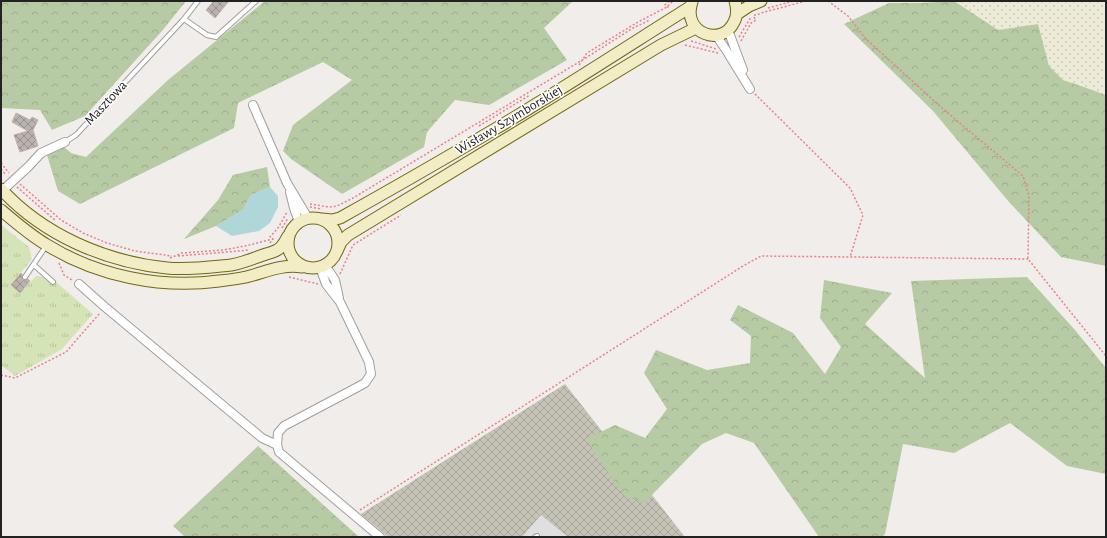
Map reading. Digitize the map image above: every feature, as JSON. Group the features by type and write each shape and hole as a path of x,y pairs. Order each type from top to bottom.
{"main road":[{"path":"691,4 690,18 696,28 708,35 716,35 722,34 728,30 736,20 737,14 735,1"},
{"path":"737,14 748,6 761,1"},
{"name":"Wisławy Szymborskiej","path":"324,215 332,220 340,218 509,120 640,39 691,4"},
{"name":"Wisławy Szymborskiej","path":"337,251 341,242 348,235 660,45 696,28"},
{"path":"1,210 47,245 72,258 100,270 130,278 168,283 205,283 244,278 291,265 310,268 323,266 330,261 337,251 338,241 336,232 324,215 318,218 299,218 283,245 277,250 242,263 206,268 168,268 132,263 92,250 55,232 26,212 2,190"},
{"path":"288,236 287,245 290,254 302,267"}],"street":[{"path":"728,30 750,89"},
{"path":"716,35 750,89"},
{"path":"253,105 287,183 299,218"},
{"name":"Masztowa","path":"2,190 41,153 65,142"},
{"path":"323,266 326,284 340,302 369,362 371,374 365,383 284,426 278,433 277,445 280,452 380,537"},
{"path":"79,284 262,438 277,445"}],"lane":[{"name":"Masztowa","path":"65,142 76,135 184,19 198,1"},
{"path":"184,19 207,35 216,37 256,1"},
{"path":"25,277 47,245"},
{"path":"34,266 53,282"}],"path":[{"path":"579,66 587,53 638,22 667,7 666,5 669,1"},
{"path":"663,14 673,1"},
{"path":"737,41 753,15 760,10 794,1"},
{"path":"753,15 757,16 761,13 806,1"},
{"path":"828,1 848,16 866,39 942,108 1023,176 1029,196 1028,259 1106,356"},
{"path":"738,44 742,40 751,23 756,20 753,15"},
{"path":"306,204 329,207 337,206 353,198 584,59 632,28 652,19"},
{"path":"689,41 716,49 721,49"},
{"path":"682,45 688,45 718,53 722,52"},
{"path":"750,89 850,188 864,215 850,257"},
{"path":"476,128 531,95"},
{"path":"1,163 13,181 62,220 83,233 107,243 135,251 169,256 251,249"},
{"path":"1,169 61,224"},
{"path":"350,203 375,188"},
{"path":"308,206 324,215"},
{"path":"273,239 270,237 278,228 288,211"},
{"path":"337,279 353,245 403,214"},
{"path":"268,244 299,218"},
{"path":"167,259 182,253 223,250 273,239"},
{"path":"353,515 749,262 761,256 1028,259"},
{"path":"59,263 64,275 79,284"},
{"path":"1,375 15,378 66,352 105,307"}],"shaded area":[{"path":"954,1 1106,1 1106,95 1063,80 1049,66 1038,24 998,30"},
{"path":"565,384 685,537 568,537 541,515 522,537 388,537 361,514"},
{"path":"541,515 568,537 522,537"}],"green space":[{"path":"1,1 186,1 162,31 85,116 52,130 40,110 1,108"},
{"path":"265,1 573,1 544,28 567,60 489,105 455,100 427,132 424,147 342,194 291,159 283,151 293,125 352,80 323,62 238,103 234,128 80,204 58,191 47,155 62,145 71,153 86,157 168,80"},
{"path":"954,1 998,30 1038,24 1049,66 1063,80 1106,95 1106,266 1061,257 1009,202 933,111 844,24 889,3"},
{"path":"267,167 270,187 251,195 243,210 216,226 184,239 218,200 233,175"},
{"path":"1,225 29,247 32,259 11,285 20,293 36,276 42,277 53,285 56,282 93,314 62,349 15,376 1,365"},
{"path":"1027,277 1075,330 1106,368 1106,474 1067,466 1010,423 954,453 903,444 885,534 882,537 819,537 754,443 726,433 702,444 644,503 623,495 586,439 615,425 645,438 667,409 644,373 656,350 707,370 750,363 751,336 730,320 738,305 793,333 825,374 841,347 820,318 824,280 892,293 865,324 925,378 911,281"},
{"path":"258,446 359,537 185,537 173,526"}],"water":[{"path":"270,187 278,196 278,207 270,223 259,231 232,236 216,226 243,210 251,195"}],"building":[{"path":"214,1 229,1 215,18 206,10"},
{"path":"16,113 30,120 32,117 38,120 33,130 38,146 20,152 14,135 28,131 12,122"},
{"path":"21,273 23,280 28,279 30,281 20,293 11,285"}]}
